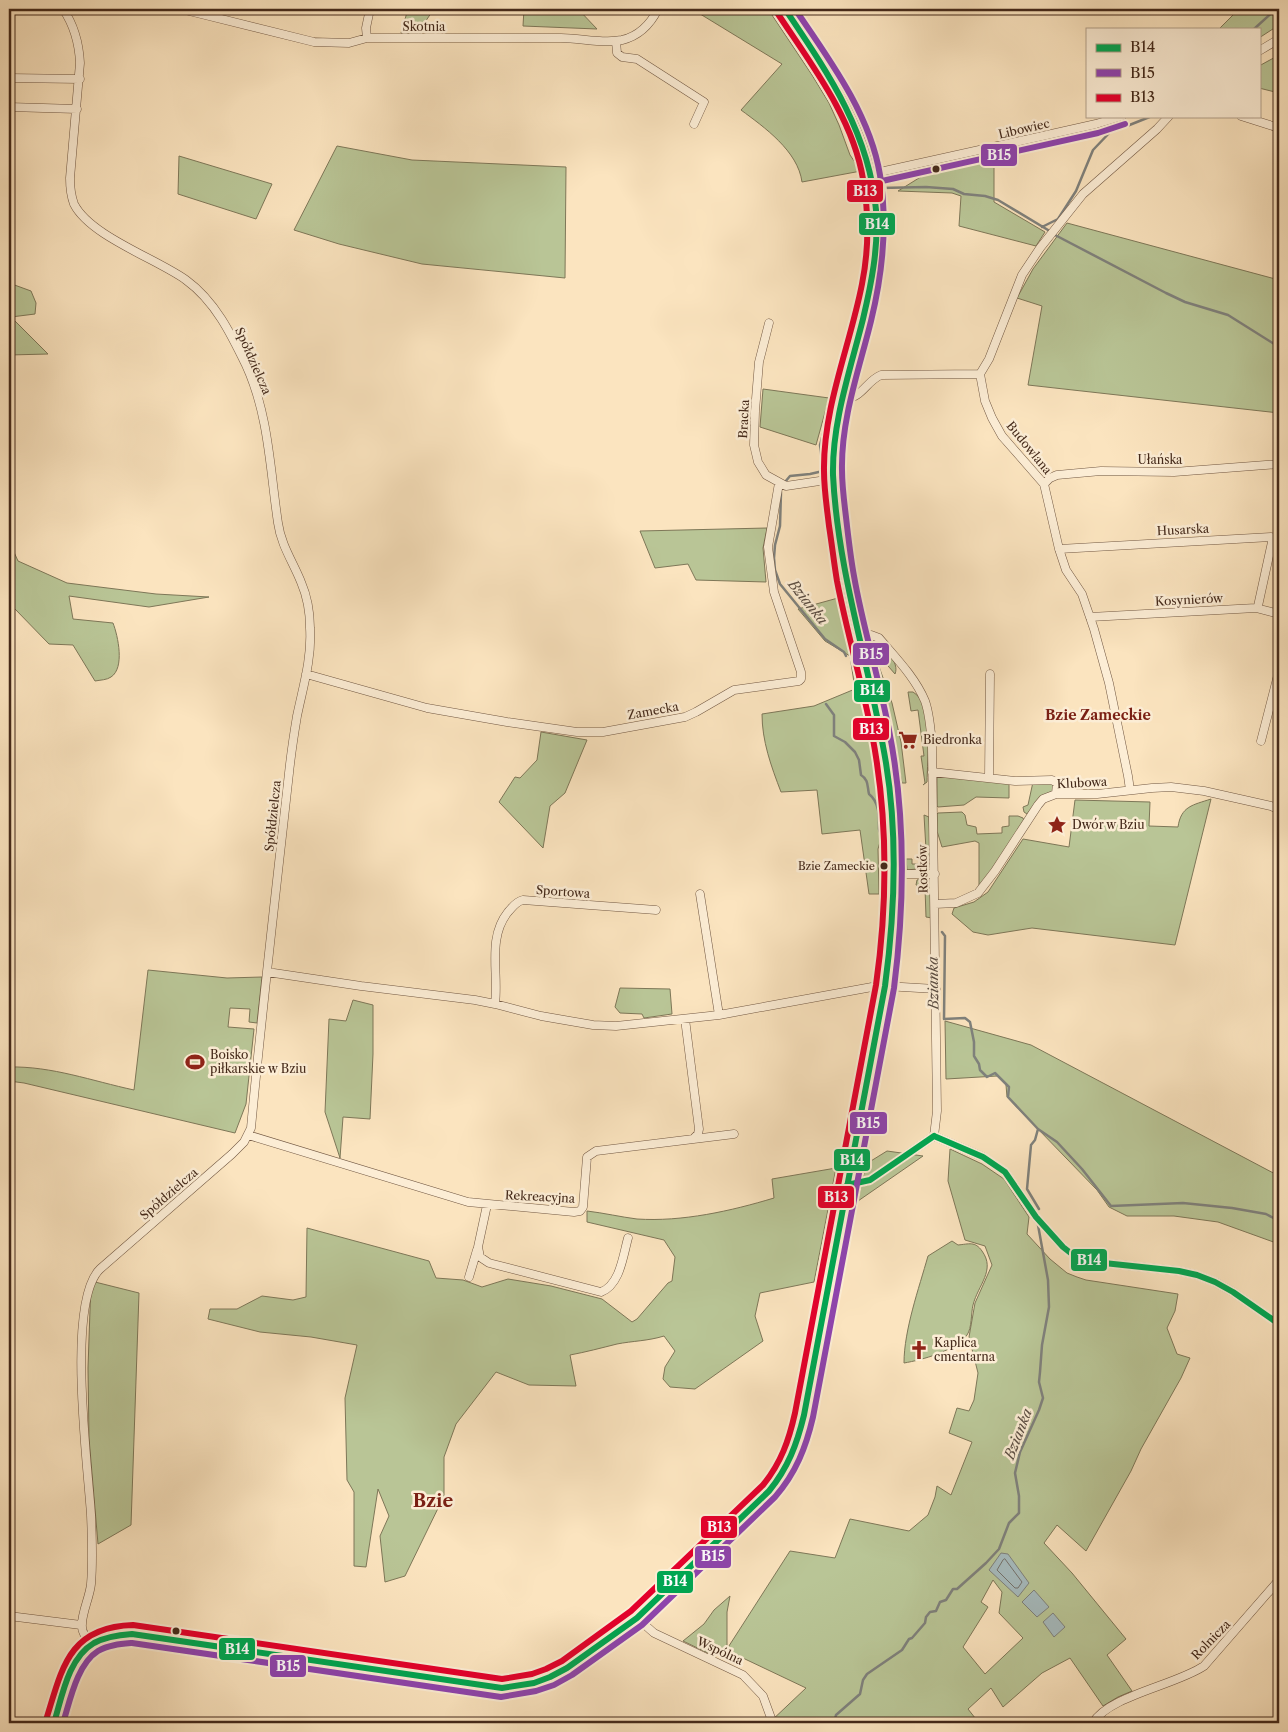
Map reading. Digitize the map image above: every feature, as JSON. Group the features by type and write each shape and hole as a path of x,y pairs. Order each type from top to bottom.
{"street":[{"name":"Spółdzielcza","path":"63,9 74,29 79,51 80,79 70,178 71,192 75,204 83,216 116,240 186,280 219,314 247,368 256,390 266,430 278,528 300,580 307,603 311,640 289,771 251,1128 248,1136 232,1154 94,1274 88,1287 82,1328 82,1370 84,1444 91,1515 92,1567 91,1585 81,1625"},
{"name":"Skotnia","path":"181,9 314,42 349,43 367,38 566,38 616,41 630,38 646,26 658,9"},
{"path":"367,38 366,28 370,9"},
{"path":"54,1723 80,1656 92,1643 112,1636 132,1634 502,1688 534,1683 567,1668 637,1618 769,1492 789,1465 804,1415 885,986 892,934 895,874 893,822 886,762 844,568 833,478 834,444 843,399 874,273 876,220 871,174 858,130 846,104 785,9"},
{"path":"1260,51 1279,39"},
{"path":"616,41 617,53 622,57 636,59 704,102 694,124"},
{"path":"9,78 80,79"},
{"path":"9,107 77,109"},
{"name":"Libowiec","path":"871,174 1116,118"},
{"path":"843,399 858,396 875,377 881,375 980,374 989,359 1022,275 1040,248 1083,194 1157,130 1167,118"},
{"path":"1247,118 1279,128"},
{"name":"Bracka","path":"769,323 759,362 754,446 758,462 766,475 779,483"},
{"name":"Budowlana","path":"980,374 984,401 1002,436 1044,484 1059,549 1066,570 1082,594 1109,683 1130,790"},
{"name":"Ułańska","path":"1044,484 1050,478 1057,475 1101,471 1174,472 1279,464"},
{"path":"779,483 786,486 833,478"},
{"name":"Zamecka","path":"306,674 427,708 507,722 589,733 685,717 734,690 799,681 801,672 774,592 768,547 779,483"},
{"name":"Husarska","path":"1059,549 1270,537 1272,542 1256,608"},
{"name":"Kosynierów","path":"1090,616 1256,608 1279,614"},
{"name":"Rostków","path":"858,636 871,635 879,638 919,690 925,702 930,723 935,874 937,1111 934,1136"},
{"path":"1261,741 1279,671"},
{"path":"989,778 990,674"},
{"path":"932,772 1015,781 1055,781 1057,786 1056,794"},
{"name":"Klubowa","path":"935,904 956,903 978,893 996,871 1038,804 1049,796 1056,794 1106,793 1152,788 1185,788 1270,806 1279,810"},
{"path":"895,874 935,874"},
{"path":"700,894 719,1014"},
{"name":"Sportowa","path":"495,1004 497,934 503,919 518,902 523,900 656,910"},
{"path":"267,972 495,1004 541,1016 593,1025 616,1026 719,1014 885,986 936,989"},
{"path":"685,1019 699,1129 698,1134 693,1139"},
{"name":"Rekreacyjna","path":"248,1136 442,1195 487,1205 574,1212 580,1211 582,1206 588,1157 596,1151 734,1134"},
{"path":"847,1185 870,1180 934,1136 983,1157 1005,1172 1036,1217 1063,1247 1077,1258 1197,1275 1233,1292 1279,1324"},
{"name":"Rekreacyjna","path":"469,1276 478,1247 487,1205"},
{"path":"478,1247 480,1257 489,1263 601,1292 608,1290 615,1281 628,1238"},
{"name":"Rolnicza","path":"1093,1723 1102,1712 1109,1708 1143,1692 1193,1674 1204,1666 1279,1580"},
{"path":"9,1616 81,1625 84,1634 92,1643"},
{"name":"Wspólna","path":"637,1618 654,1633 743,1675 763,1696 770,1718 766,1723"}],"green space":[{"path":"408,9 434,9 425,22 421,33 401,33"},
{"path":"524,9 578,9 597,29 523,26"},
{"path":"692,9 768,9 829,103 850,155 861,171 802,182 794,160 787,150 760,124 741,110 782,64"},
{"path":"1235,9 1279,9 1279,25 1260,37 1260,28 1220,28 1233,15"},
{"path":"1279,55 1279,93 1260,88 1260,65"},
{"path":"337,146 412,160 566,167 565,278 422,264 339,244 294,230"},
{"path":"179,156 272,184 256,219 178,194"},
{"path":"994,159 994,202 1045,232 1036,246 959,226 961,196 952,193 898,191 927,173"},
{"path":"1067,223 1279,280 1279,413 1028,385 1042,306 1017,298 1033,269"},
{"path":"9,283 31,291 36,303 35,314 11,317 48,354 9,355"},
{"path":"763,389 829,398 816,445 760,427"},
{"path":"767,528 763,548 766,582 696,580 688,564 655,568 640,531"},
{"path":"9,541 18,561 67,583 156,594 209,597 149,607 69,596 73,619 113,623 115,629 119,652 118,667 111,677 95,681 73,645 49,644 15,609 9,608"},
{"path":"838,598 862,689 884,828 878,849 879,894 869,894 860,830 822,834 817,790 781,792 765,744 762,724 762,714 814,706 855,689 850,656 825,641 798,609"},
{"path":"876,640 893,660 896,669 895,674 882,659 877,661 892,703 901,742 906,783 902,783 882,685 875,680 870,657"},
{"path":"873,682 880,686 896,767 894,770 889,756"},
{"path":"908,692 913,692 920,699 927,720 927,782 923,785 925,783 921,756 924,756 918,710 911,711"},
{"path":"541,732 587,740 565,793 550,806 543,848 499,802 515,777 520,778 537,760"},
{"path":"939,775 1009,782 1009,798 976,797 964,805 938,807 937,778"},
{"path":"1033,782 1053,782 1055,785 1053,791 1041,796 1027,814 1024,812 1023,807 1028,805"},
{"path":"1211,799 1175,945 1032,928 988,935 973,932 952,914 954,908 974,902 988,892 1023,839 1069,847 1075,800 1150,802 1149,826 1178,827 1185,810"},
{"path":"962,812 965,815 967,825 976,827 977,834 1002,833 1002,827 1009,826 1009,816 1018,816 1023,818 1024,821 980,887 979,843 975,841 942,847 937,831 938,813"},
{"path":"924,815 929,817 931,862 927,867"},
{"path":"920,858 926,858 926,868 907,870 906,859 912,859 912,864 920,864"},
{"path":"904,879 904,902 900,931 898,931 896,926 898,884"},
{"path":"921,879 926,882 931,890 932,918 926,917 925,888 916,885 917,880"},
{"path":"148,970 227,978 262,977 257,1023 249,1022 250,1009 230,1008 228,1027 254,1029 246,1104 235,1133 9,1081 9,1067 25,1067 56,1071 134,1090"},
{"path":"620,988 670,989 672,1014 644,1018 642,1014 620,1013 615,1007"},
{"path":"353,1000 373,1005 370,1119 343,1117 340,1158 325,1112 329,1019 346,1021"},
{"path":"945,1021 1031,1045 1279,1176 1279,1244 1218,1222 1174,1216 1127,1216 1109,1207 1097,1190 1007,1097 1006,1085 997,1076 946,1079"},
{"path":"950,1149 982,1164 1004,1179 1029,1217 1027,1234 1050,1259 1067,1273 1086,1280 1178,1294 1175,1311 1167,1328 1177,1354 1190,1358 1131,1471 1086,1551 1057,1525 1044,1543 1072,1573 1126,1639 1107,1655 1132,1691 1103,1706 1070,1658 1042,1673 1003,1707 991,1688 968,1709 979,1723 769,1723 806,1688 726,1650 712,1655 683,1641 704,1624 714,1610 730,1596 727,1612 727,1649 790,1551 835,1558 850,1519 909,1531 928,1515 937,1486 951,1495 972,1442 949,1433 957,1408 969,1411 974,1400 978,1373 969,1337 975,1303 992,1265 985,1246 965,1240 948,1181","holes":["993,1580 1002,1592 999,1613 1023,1638 985,1674 963,1647 988,1607 981,1602"]},
{"path":"887,1151 923,1156 858,1201 866,1164"},
{"path":"836,1168 814,1282 760,1293 755,1316 763,1341 695,1389 670,1387 663,1379 665,1367 675,1351 664,1336 570,1355 576,1386 529,1385 496,1372 456,1424 444,1457 444,1496 405,1576 385,1582 380,1536 389,1516 378,1489 366,1567 354,1566 354,1492 347,1480 345,1398 357,1345 311,1337 260,1332 208,1319 210,1309 237,1309 262,1296 293,1300 306,1297 307,1228 429,1261 436,1278 463,1280 482,1287 508,1279 551,1286 602,1299 632,1322 672,1281 675,1257 664,1240 587,1222 587,1211 637,1219 689,1217 741,1207 774,1198 772,1179"},
{"path":"952,1241 958,1245 972,1244 977,1246 986,1258 987,1271 975,1298 969,1332 962,1341 947,1350 920,1360 904,1363 909,1323 928,1256"},
{"path":"91,1281 139,1293 131,1525 98,1544 89,1438 88,1368"}],"water":[{"path":"1001,1553 1008,1554 1029,1583 1018,1597 989,1570"},
{"path":"1034,1590 1049,1607 1037,1617 1022,1602"},
{"path":"1053,1613 1065,1627 1054,1637 1043,1622"}],"waterway":[{"name":"Bzianka","path":"772,9 793,40"},
{"path":"1255,28 1276,9"},
{"name":"Bzianka","path":"798,48 842,120 860,167 866,201"},
{"path":"1042,227 1058,219 1076,191 1093,150 1114,128 1127,126 1147,118"},
{"path":"880,188 926,187 953,189 964,194 985,196 998,200 1048,230"},
{"name":"Bzianka","path":"845,348 861,288 867,235 867,211"},
{"path":"1055,235 1185,302 1228,315 1279,347"},
{"name":"Bzianka","path":"785,482 790,476 823,471 820,445 842,362"},
{"name":"Bzianka","path":"781,492 780,526 774,558 775,570 780,584 825,639 844,652 846,656"},
{"name":"Bzianka","path":"826,704 834,715 834,736 845,742 855,752 859,760 861,775 867,781 869,794 877,806 879,829 883,841"},
{"name":"Bzianka","path":"942,932 945,936 944,1019 965,1018 970,1022 974,1042 974,1056 980,1070 987,1077 995,1073 1009,1087 1008,1097 1038,1129 1035,1140 1031,1145 1027,1189 1039,1209"},
{"path":"1038,1129 1057,1142 1082,1169 1111,1206 1183,1203 1266,1214 1279,1221"},
{"name":"Bzianka","path":"834,1723 836,1715 860,1694 863,1680 867,1674 902,1650 909,1639 925,1623 926,1617 930,1612 936,1611 940,1602 946,1600 953,1589 957,1589 999,1549 1009,1523 1019,1513 1019,1496 1015,1473 1020,1452 1043,1398 1039,1382 1042,1345 1049,1307 1048,1280 1038,1225"}],"transit line":[{"name":"B14","path":"54,1723 67,1679 78,1658 85,1650 103,1639 132,1634 502,1688 534,1683 567,1668 637,1618 769,1491 791,1455 804,1415 885,986 893,902 894,847 886,763 841,549 833,475 835,436 871,279 875,252 876,210 872,182 865,155 844,104 831,80 785,9"},
{"name":"B15","path":"63,1723 75,1684 91,1657 106,1647 132,1643 501,1697 536,1691 554,1685 572,1675 642,1625 775,1497 789,1479 799,1459 813,1417 894,988 902,891 902,859 895,762 854,576 842,477 844,432 879,285 884,230 880,175 875,152 858,109 834,67 795,9"},
{"name":"B13","path":"46,1720 63,1668 81,1642 94,1634 111,1628 133,1625 502,1679 532,1674 546,1669 562,1661 631,1611 763,1485 784,1451 795,1413 876,985 883,922 884,859 881,796 877,765 868,715 837,581 824,478 825,447 832,400 857,307 866,258 867,218 865,192 858,156 840,113 817,72 778,14"},
{"name":"B15","path":"873,183 1098,133 1125,124"},
{"name":"B14","path":"934,1136 983,1157 1005,1172 1036,1217 1063,1247 1077,1258 1197,1275 1233,1292 1279,1324"},
{"name":"B14","path":"847,1185 870,1180 934,1136"}],"place":[{"name":"Biedronka","path":"908,740"},
{"name":"Dwór w Bziu","path":"1057,825"},
{"name":"Bzie Zameckie","path":"884,866"},
{"name":"Boisko piłkarskie w Bziu","path":"195,1062"},
{"name":"Kaplica cmentarna","path":"919,1350"}],"district":[{"name":"Bzie Zameckie","path":"1098,715"},
{"name":"Bzie","path":"433,1501"}]}
